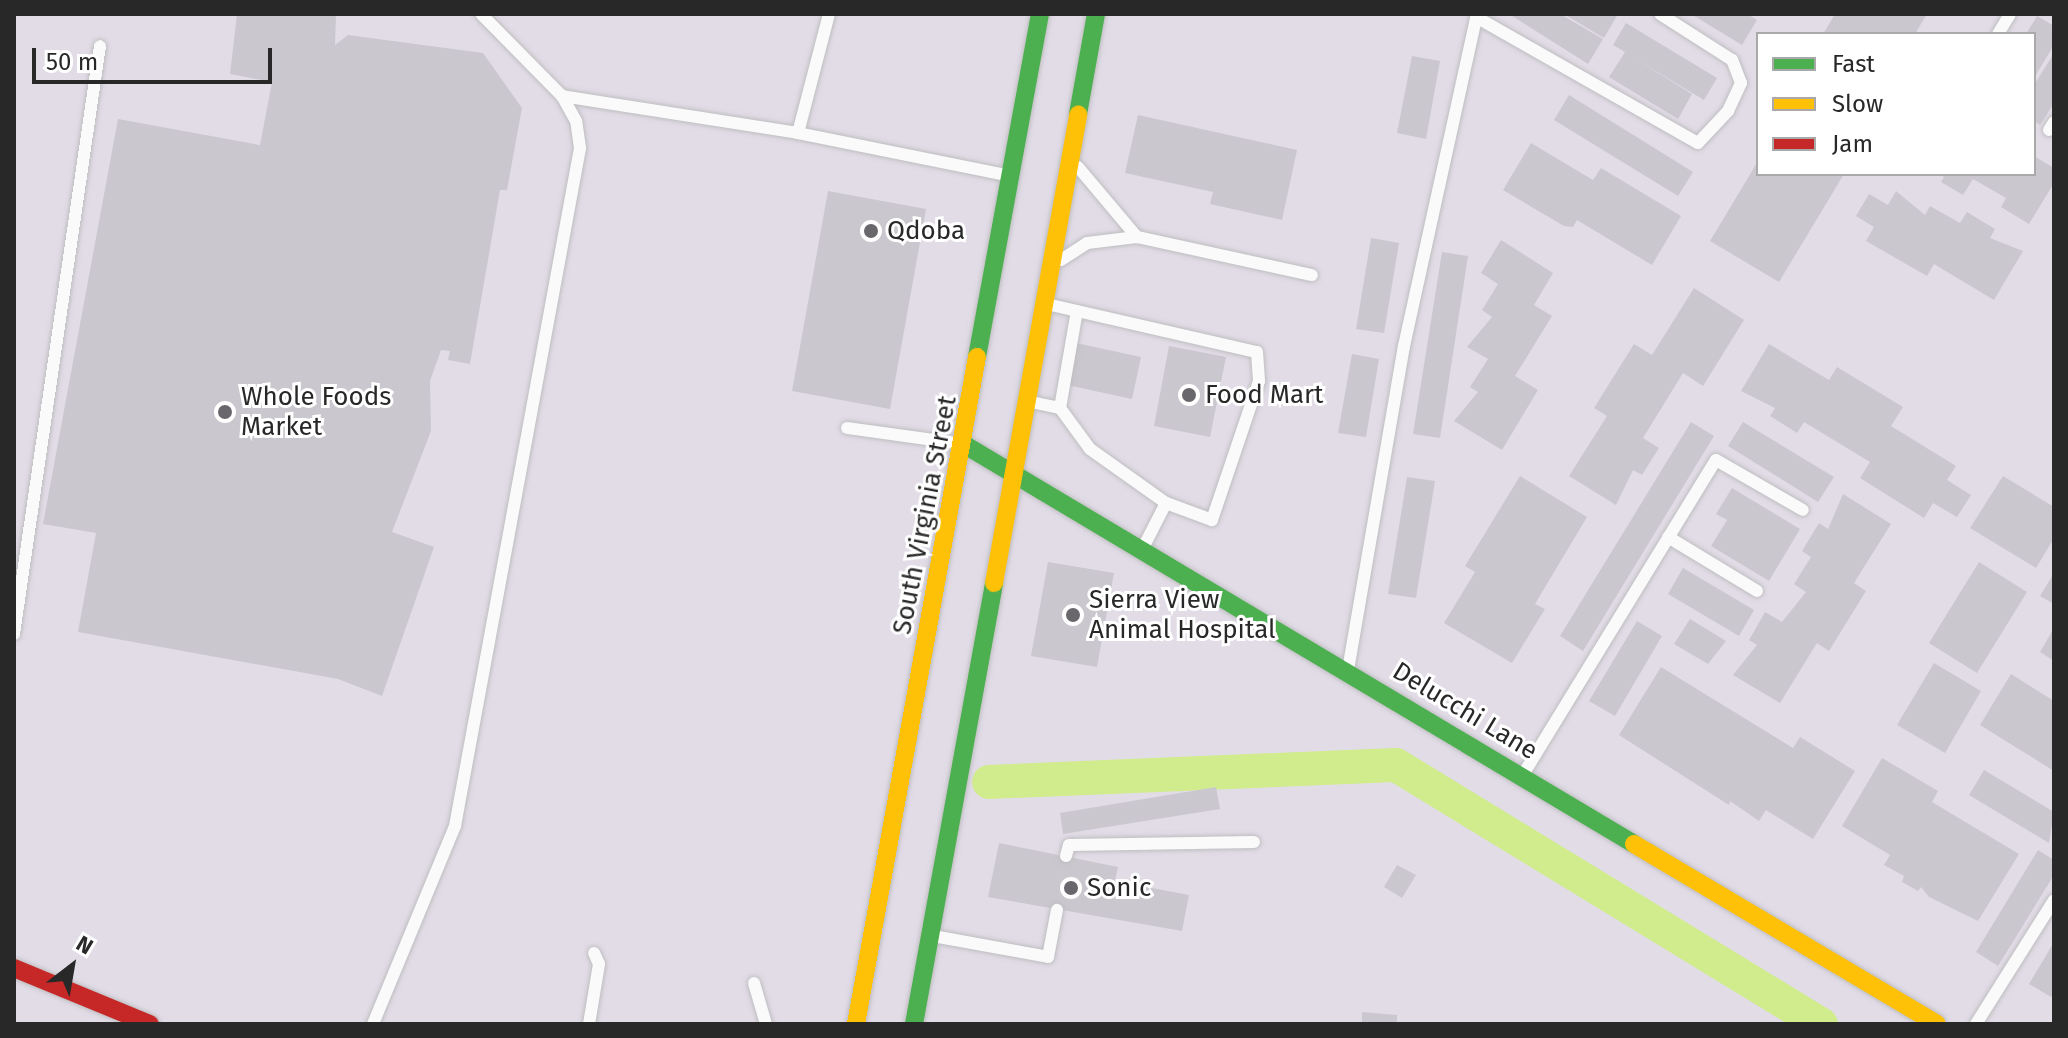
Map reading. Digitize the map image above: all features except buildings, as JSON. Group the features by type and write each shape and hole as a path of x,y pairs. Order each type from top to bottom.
{"main road":[{"name":"South Virginia Street","path":"856,1024 965,445 1040,14"},
{"path":"914,1024 1096,14"},
{"name":"Delucchi Lane","path":"965,445 1937,1024"},
{"path":"14,968 150,1024"}],"lane":[{"path":"373,1024 455,826 575,182 578,134 562,96 481,14"},
{"path":"798,133 829,14"},
{"path":"1348,672 1404,346 1476,15 1698,143 1728,111 1741,83 1732,60 1660,14"},
{"path":"1999,32 2010,14"},
{"path":"14,634 100,46"},
{"path":"562,96 798,133 1013,176"},
{"path":"1070,155 1093,191 1137,237"},
{"path":"1051,266 1087,243 1137,237 1312,275"},
{"path":"1028,401 1060,408 1090,449 1166,503 1212,520 1259,381 1257,352 1045,304"},
{"path":"1060,408 1077,311"},
{"path":"847,428 965,445"},
{"path":"1522,776 1716,460 1803,510"},
{"path":"1142,549 1166,503"},
{"path":"1668,537 1757,591"},
{"path":"1066,856 1069,845 1254,842"},
{"path":"1976,1024 2054,900"},
{"path":"930,935 1048,957 1057,910"},
{"path":"589,1024 599,964 594,953"},
{"path":"754,983 766,1024"}],"waterway":[{"path":"989,782 1396,765 1821,1024"}],"traffic: fast":[{"path":"977,357 1040,14"},
{"path":"1078,114 1096,14"},
{"path":"965,445 1634,844"},
{"path":"914,1024 994,583"}],"traffic: slow":[{"path":"994,583 1078,114"},
{"path":"856,1024 977,357"},
{"path":"1634,844 1937,1024"}],"traffic: jam":[{"path":"14,968 150,1024"}],"place":[{"name":"Qdoba","path":"871,231"},
{"name":"Food Mart","path":"1189,395"},
{"name":"Whole Foods Market","path":"225,412"},
{"name":"Sierra View Animal Hospital","path":"1073,615"},
{"name":"Sonic","path":"1071,888"}]}
